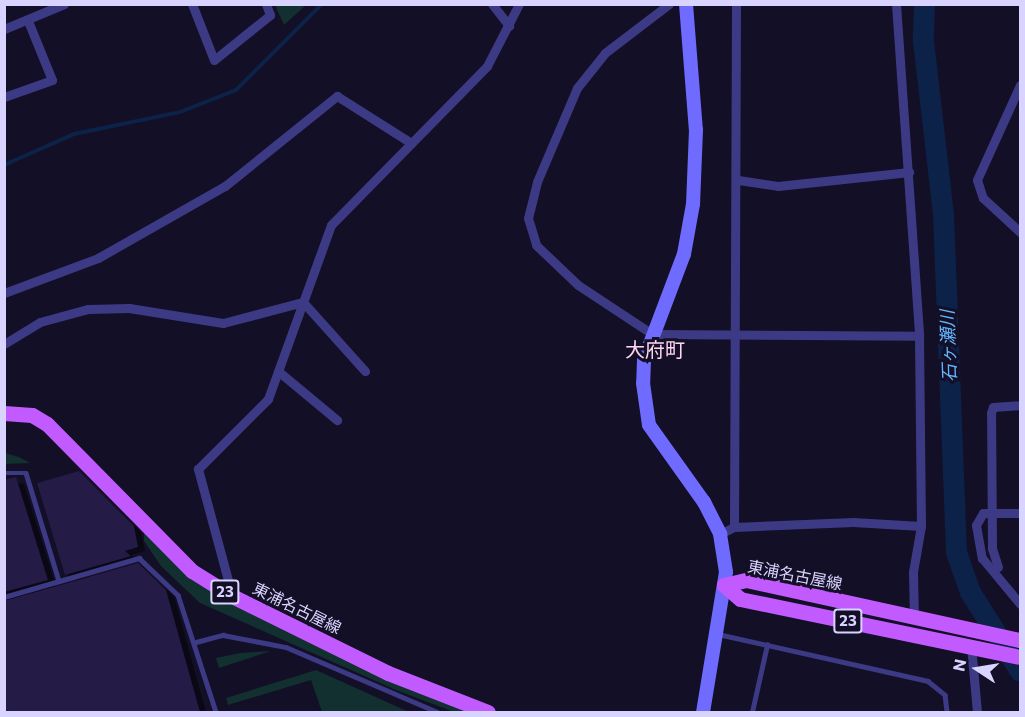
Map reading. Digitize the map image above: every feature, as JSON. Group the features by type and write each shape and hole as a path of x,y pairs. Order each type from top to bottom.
{"main road":[{"name":"東浦名古屋線","path":"4,413 32,415 47,424 192,571 232,596 388,673 488,712"},
{"name":"東浦名古屋線","path":"724,585 746,580 960,629 1020,640"},
{"name":"東浦名古屋線","path":"724,585 740,599 1020,657"}],"street":[{"path":"4,29 28,21 64,4"},
{"path":"192,4 214,60 270,15 266,4"},
{"path":"492,4 509,26"},
{"path":"232,596 198,469 268,399 331,225 487,66 519,4"},
{"path":"669,4 605,53 577,88 537,182 528,218 533,240 550,261 652,334 736,337 919,336"},
{"path":"686,4 696,130 693,204 684,254 652,334 643,383 649,425 704,502 720,534 724,585 703,712"},
{"path":"734,527 738,180 736,4"},
{"path":"896,4 919,336 921,526 913,572 914,618"},
{"path":"4,97 52,80 28,21"},
{"path":"1020,85 977,180 983,198 1020,232"},
{"path":"4,293 98,258 225,186 337,96 411,143"},
{"path":"738,180 778,186 909,172"},
{"path":"4,344 40,322 88,309 129,308 214,324 271,314 303,302"},
{"path":"303,302 365,371"},
{"path":"278,371 337,420"},
{"path":"998,567 991,513 991,413 993,407 1020,405"},
{"path":"1020,513 991,513 977,519 979,546 993,576 1020,604"},
{"path":"720,534 734,527 921,526"},
{"path":"974,647 976,712"}],"lane":[{"path":"4,473 26,473 59,581"},
{"path":"4,597 139,558 178,595 196,642 216,712"},
{"path":"716,634 928,681 945,695 947,712"},
{"path":"196,642 223,635 286,647 438,712"},
{"path":"752,712 767,645"}],"green space":[{"path":"275,5 306,5 284,25"},
{"path":"5,453 19,457 30,463 5,464"},
{"path":"144,531 176,562 473,712 454,712 396,690 200,603 161,566 144,541"},
{"path":"271,651 219,668 216,658 240,653"},
{"path":"316,670 409,712 322,712 311,680 228,705 226,698"}],"building":[{"path":"79,471 134,526 138,547 125,551 131,556 65,575 37,483"},
{"path":"16,477 48,580 4,592 4,480"},
{"path":"138,563 166,590 200,712 4,712 4,601"}],"waterway":[{"path":"4,165 74,134 180,112 236,90 322,4"},
{"name":"石ヶ瀬川","path":"924,4 923,41 943,214 956,552 970,592 1020,671"}],"district":[{"name":"大府町","path":"655,349"}]}
